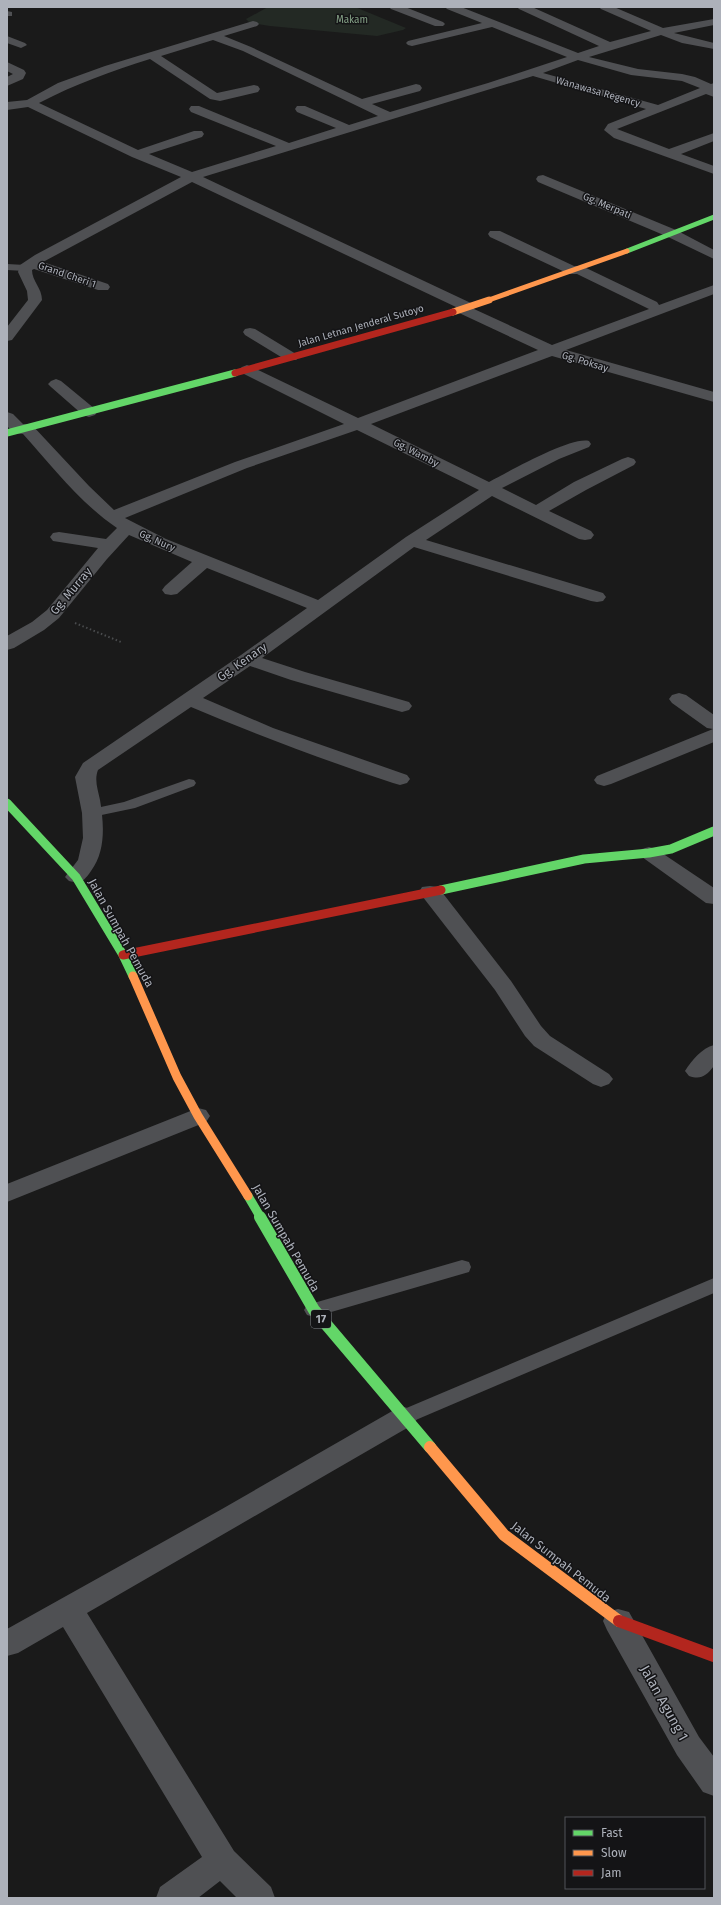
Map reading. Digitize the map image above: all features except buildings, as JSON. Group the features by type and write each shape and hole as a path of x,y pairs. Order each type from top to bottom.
{"main road":[{"name":"Jalan Letnan Jenderal Sutoyo","path":"18,430 247,370 465,308 576,270 714,217"},
{"name":"Jalan Sumpah Pemuda","path":"7,803 35,831 76,877 123,955 146,1001 177,1076 198,1116 259,1213 314,1310 504,1535 618,1621 714,1656"},
{"path":"123,955 584,859 649,853 671,849 714,831"}],"street":[{"path":"395,7 439,24"},
{"path":"523,7 609,46"},
{"path":"608,8 626,7"},
{"path":"629,7 714,41"},
{"path":"416,15 444,8"},
{"name":"Wanawasa Regency","path":"444,8 492,24 581,58 626,71 684,78 703,84 712,90"},
{"path":"608,8 664,31 698,43 714,46"},
{"path":"7,337 35,300 34,290 26,278 28,266 192,177 286,146 390,117 522,77 581,58 609,46 664,31 714,22"},
{"path":"7,106 30,103 62,86 109,68 215,37 253,24"},
{"path":"412,44 492,24"},
{"path":"215,37 247,49 390,117"},
{"path":"7,39 21,45"},
{"path":"152,55 183,77 214,96 220,97 254,89"},
{"path":"7,66 20,73 19,76 7,82"},
{"name":"Wanawasa Regency","path":"538,75 659,109"},
{"path":"360,103 416,88"},
{"name":"Wanawasa Regency","path":"712,90 612,127 610,130 612,133 714,170"},
{"name":"Gg. Poksay","path":"30,103 136,154 192,177 552,351 714,397"},
{"path":"195,109 286,146"},
{"path":"301,109 348,129"},
{"path":"136,154 198,134"},
{"path":"669,154 714,137"},
{"name":"Gg. Merpati","path":"543,179 671,233 714,255"},
{"path":"495,234 652,305"},
{"name":"Grand Cheri 1","path":"28,266 103,287"},
{"path":"112,517 242,465 358,424 714,289"},
{"path":"250,332 291,357"},
{"name":"Gg. Wamby","path":"247,370 489,490 585,535"},
{"path":"56,384 89,412"},
{"name":"Gg, Nury","path":"7,417 18,430 112,517 127,527 204,561 319,607"},
{"name":"Gg. Kenary","path":"76,877 88,861 93,825 84,777 90,767 248,659 412,541 489,490 553,456 583,444"},
{"path":"536,512 580,486 628,462"},
{"name":"Gg. Murray","path":"7,644 38,626 53,614 127,527"},
{"path":"59,537 110,546"},
{"path":"412,541 597,597"},
{"path":"171,590 204,561"},
{"path":"248,659 298,676 402,706"},
{"path":"189,699 280,737 400,778"},
{"path":"679,699 714,724"},
{"path":"604,780 714,735"},
{"path":"649,853 714,898"},
{"path":"430,892 503,986 533,1031 542,1041 600,1079"},
{"path":"697,1071 714,1052"},
{"path":"7,1194 198,1116"},
{"path":"7,1644 69,1610 404,1417"},
{"path":"69,1610 222,1862 260,1898"},
{"name":"Jalan Agung 1","path":"618,1621 688,1746 714,1782"},
{"path":"172,1898 222,1862"}],"lane":[{"path":"7,267 28,266"},
{"path":"93,825 109,810 142,802 189,783"},
{"path":"314,1310 462,1268"},
{"path":"404,1417 714,1284"}],"path":[{"path":"53,614 121,642"}],"green space":[{"name":"Makam","path":"268,7 355,7 406,28 377,36 270,26 250,23 246,19"}],"traffic: fast":[{"path":"627,251 714,217"},
{"path":"7,433 235,373"},
{"path":"7,803 76,877 123,955 133,976"},
{"path":"441,890 584,859 649,853 671,849 714,831"},
{"path":"248,1196 314,1310 430,1447"}],"traffic: slow":[{"path":"453,312 574,271 627,251"},
{"path":"133,976 177,1077 198,1116 248,1196"},
{"path":"430,1447 504,1535 619,1621"}],"traffic: jam":[{"path":"235,373 453,312"},
{"path":"123,955 441,890"},
{"path":"619,1621 714,1656"}]}
